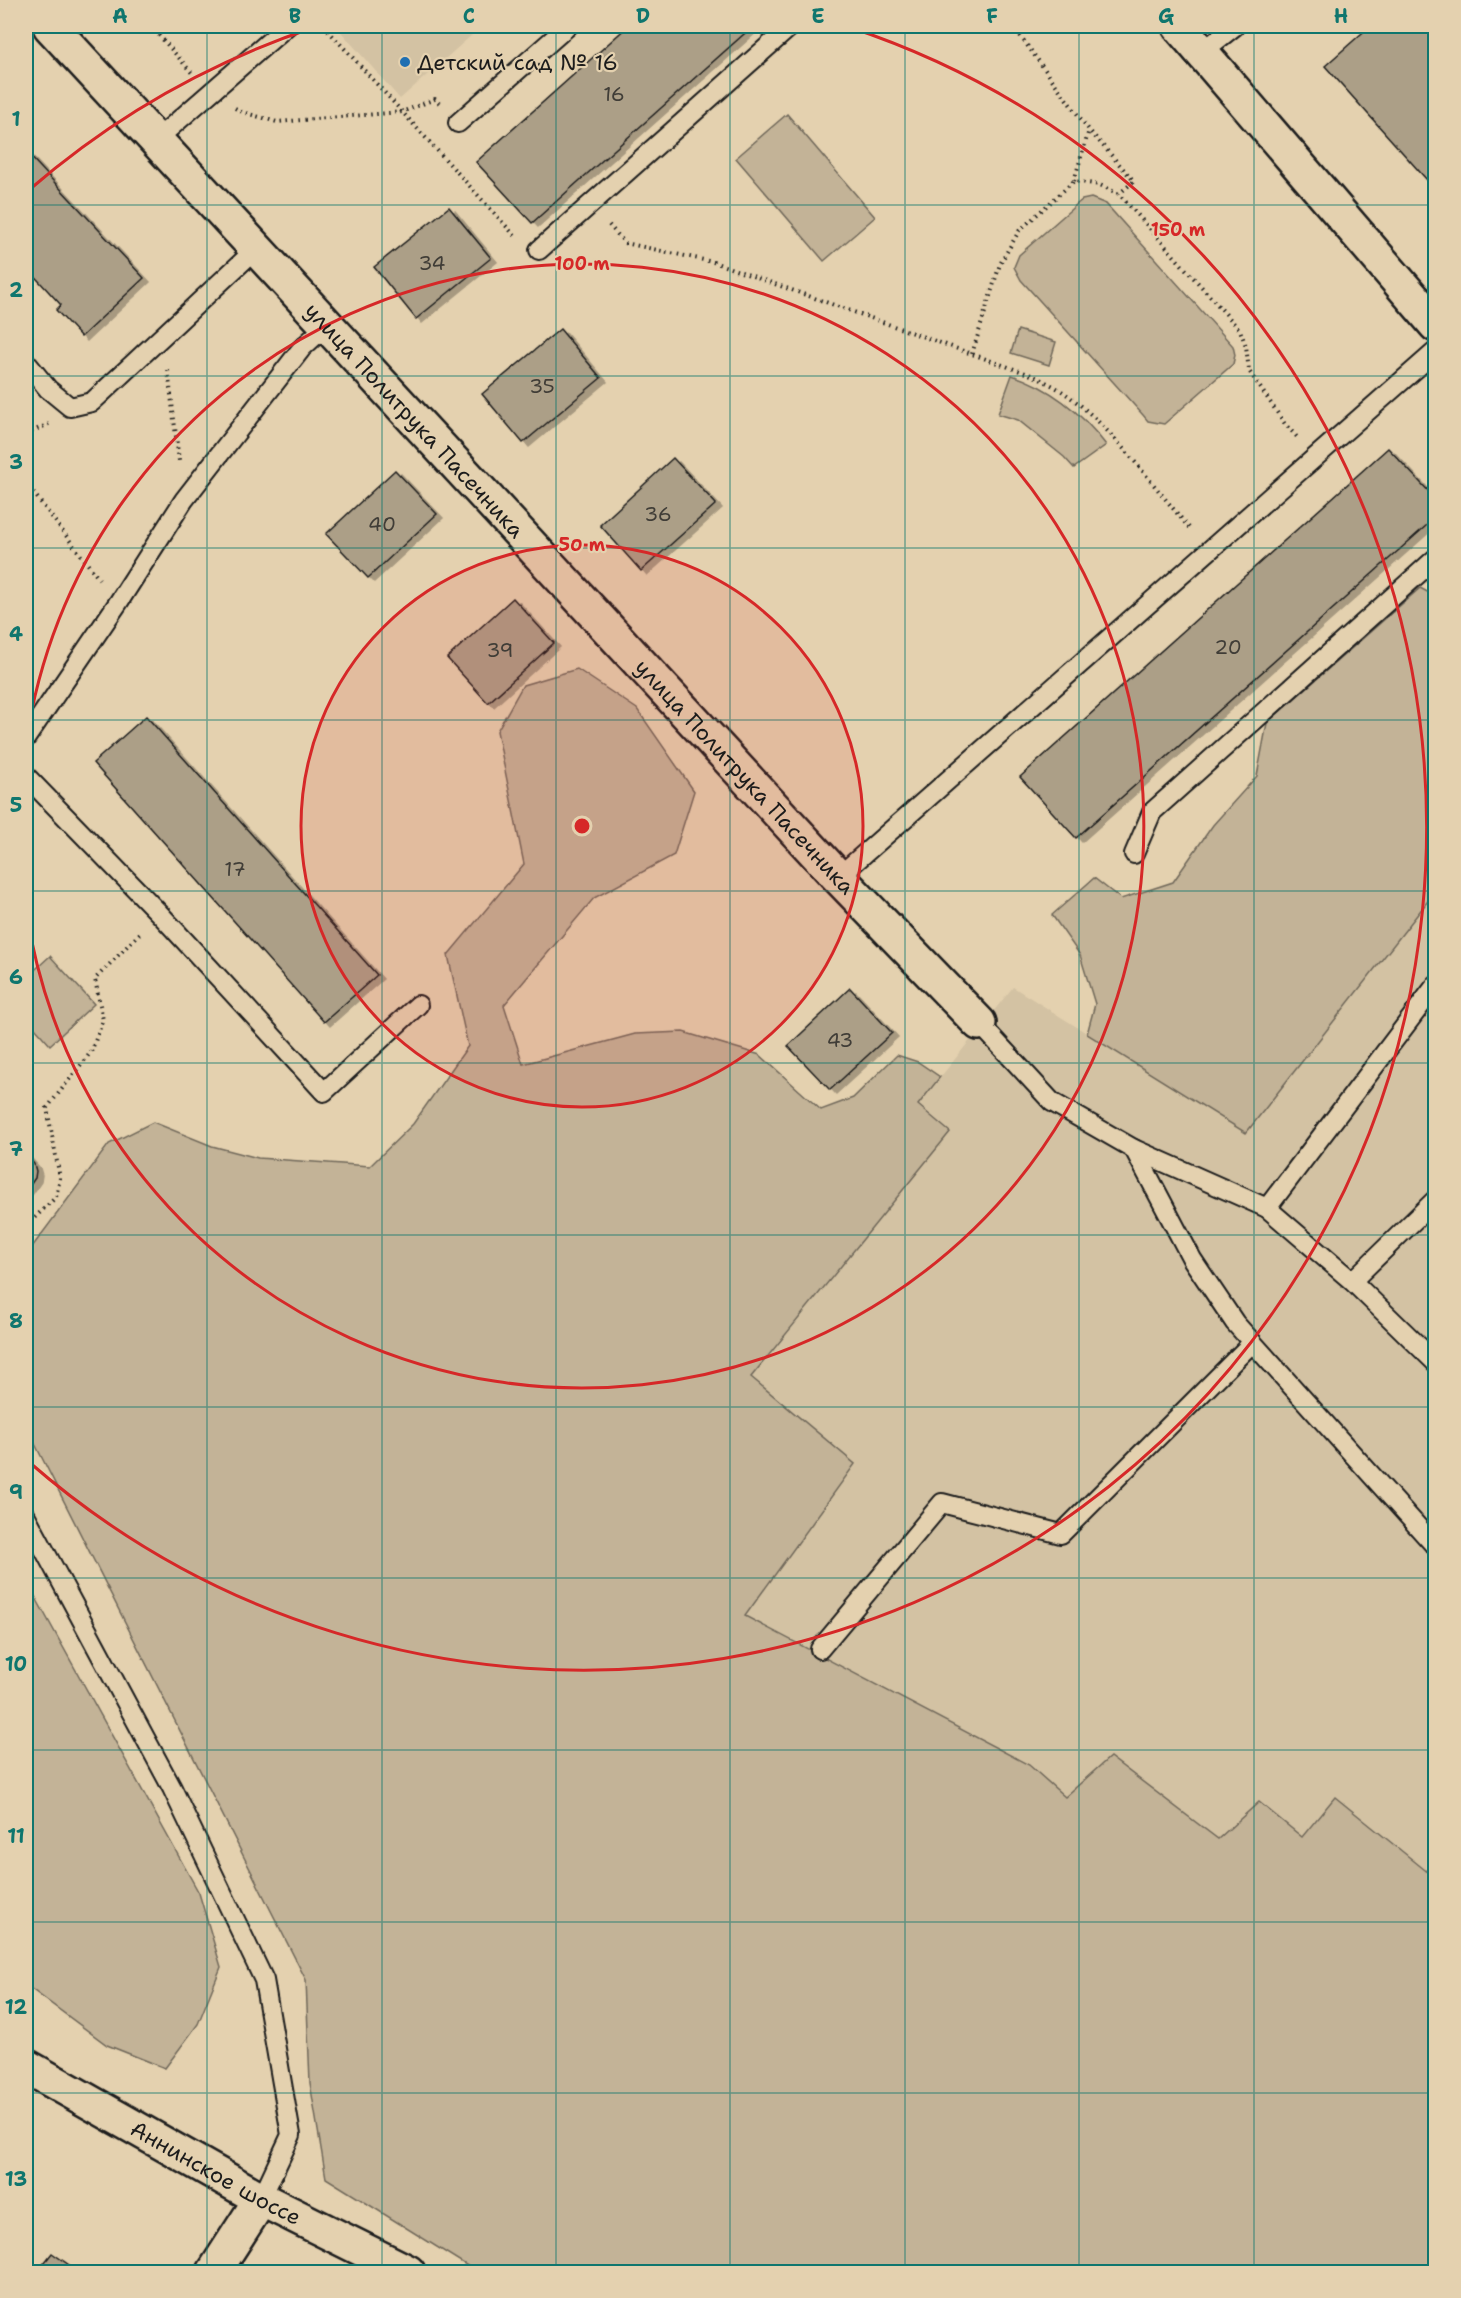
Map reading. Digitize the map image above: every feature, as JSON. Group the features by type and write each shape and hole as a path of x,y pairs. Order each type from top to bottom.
{"street":[{"name":"улица Политрука Пасечника","path":"50,26 838,877 980,1023"},
{"path":"1179,26 1436,325"},
{"name":"Аннинское шоссе","path":"26,2066 261,2199 408,2272"},
{"path":"214,2272 261,2199"}],"lane":[{"path":"156,140 287,26"},
{"path":"458,123 568,26"},
{"path":"539,250 791,26"},
{"path":"1202,52 1235,26"},
{"path":"26,362 48,389 70,407 92,402 256,249"},
{"path":"26,738 118,603 184,500 302,348 327,325"},
{"path":"838,877 1436,351"},
{"path":"1134,854 1152,812 1436,558"},
{"path":"26,776 159,913 324,1092 418,1005"},
{"path":"1267,1208 1436,986"},
{"path":"980,1023 1052,1102 1134,1149 1267,1208 1352,1281 1436,1363"},
{"path":"1134,1149 1192,1259 1235,1323 1436,1547"},
{"path":"1352,1281 1436,1199"},
{"path":"820,1649 942,1503 1061,1534 1252,1343"},
{"path":"26,1516 172,1788 264,1980 291,2136 261,2199"}],"path":[{"path":"151,26 209,92 242,112 278,122 402,112 435,99 458,123"},
{"path":"324,26 523,244 539,250"},
{"path":"1013,26 1089,130 1134,181 1119,194"},
{"path":"972,354 1000,264 1019,231 1074,181 1089,130"},
{"path":"1074,181 1100,185 1119,194 1240,330 1246,346 1249,371 1286,424 1315,458"},
{"path":"591,205 625,243 713,262 1034,376 1066,394 1114,440 1209,551"},
{"path":"164,335 184,500"},
{"path":"26,483 118,603"},
{"path":"26,1226 56,1197 60,1178 47,1108 91,1052 103,1020 95,979 159,913"}],"shaded area":[{"name":"Детский сад № 16","path":"336,26 482,26 400,99"},
{"path":"787,114 875,217 824,261 736,158"},
{"path":"1091,198 1106,204 1233,346 1235,355 1233,364 1164,424 1148,421 1021,280 1014,267 1019,255 1082,200"},
{"path":"1018,330 1056,342 1049,365 1011,353"},
{"path":"1012,375 1040,387 1064,402 1106,445 1074,468 1064,457 1018,420 998,414"},
{"path":"1420,588 1435,596 1435,892 1246,1133 1087,1034 1095,1004 1080,955 1052,915 1094,878 1121,899 1173,882 1213,825 1257,776 1267,723"},
{"path":"577,669 637,709 694,791 674,855 594,898 504,1005 523,1064 635,1034 683,1032 760,1055 821,1110 853,1098 897,1055 918,1062 940,1077 918,1105 950,1132 751,1377 855,1464 745,1616 1029,1765 1065,1797 1110,1757 1218,1839 1259,1802 1302,1837 1335,1797 1435,1878 1435,2272 477,2272 326,2178 310,2083 306,1980 34,1442 26,1419 26,1255 109,1144 153,1122 212,1146 258,1158 370,1166 413,1124 468,1046 448,955 524,864 497,731 523,685"},
{"path":"1435,892 1435,1878 1335,1797 1301,1837 1218,1840 1110,1757 1065,1797 1028,1765 745,1616 855,1464 751,1377 950,1133 918,1105 1013,987 1246,1133"},
{"path":"50,956 94,1004 50,1045 26,1018 26,978"},
{"path":"26,1580 199,1893 221,1967 198,2024 165,2068 107,2045 26,1985"}],"building":[{"path":"628,26 753,26 532,223 476,162"},
{"path":"1370,26 1436,26 1436,190 1325,66"},
{"path":"26,152 144,278 81,337 56,310 61,305 26,267"},
{"path":"449,207 491,258 416,319 374,267"},
{"path":"560,329 601,378 523,443 482,394"},
{"path":"1388,448 1436,499 1436,517 1076,838 1020,777"},
{"path":"673,458 716,504 641,571 600,525"},
{"path":"395,470 437,514 368,578 326,534"},
{"path":"513,598 554,643 488,703 447,658"},
{"path":"146,716 377,975 324,1022 93,763"},
{"path":"850,988 892,1033 830,1090 788,1046"},
{"path":"26,1155 34,1164 36,1171 35,1178 26,1191"},
{"path":"52,2253 79,2272 37,2272"}],"place":[{"name":"Детский сад № 16","path":"405,62"}]}
